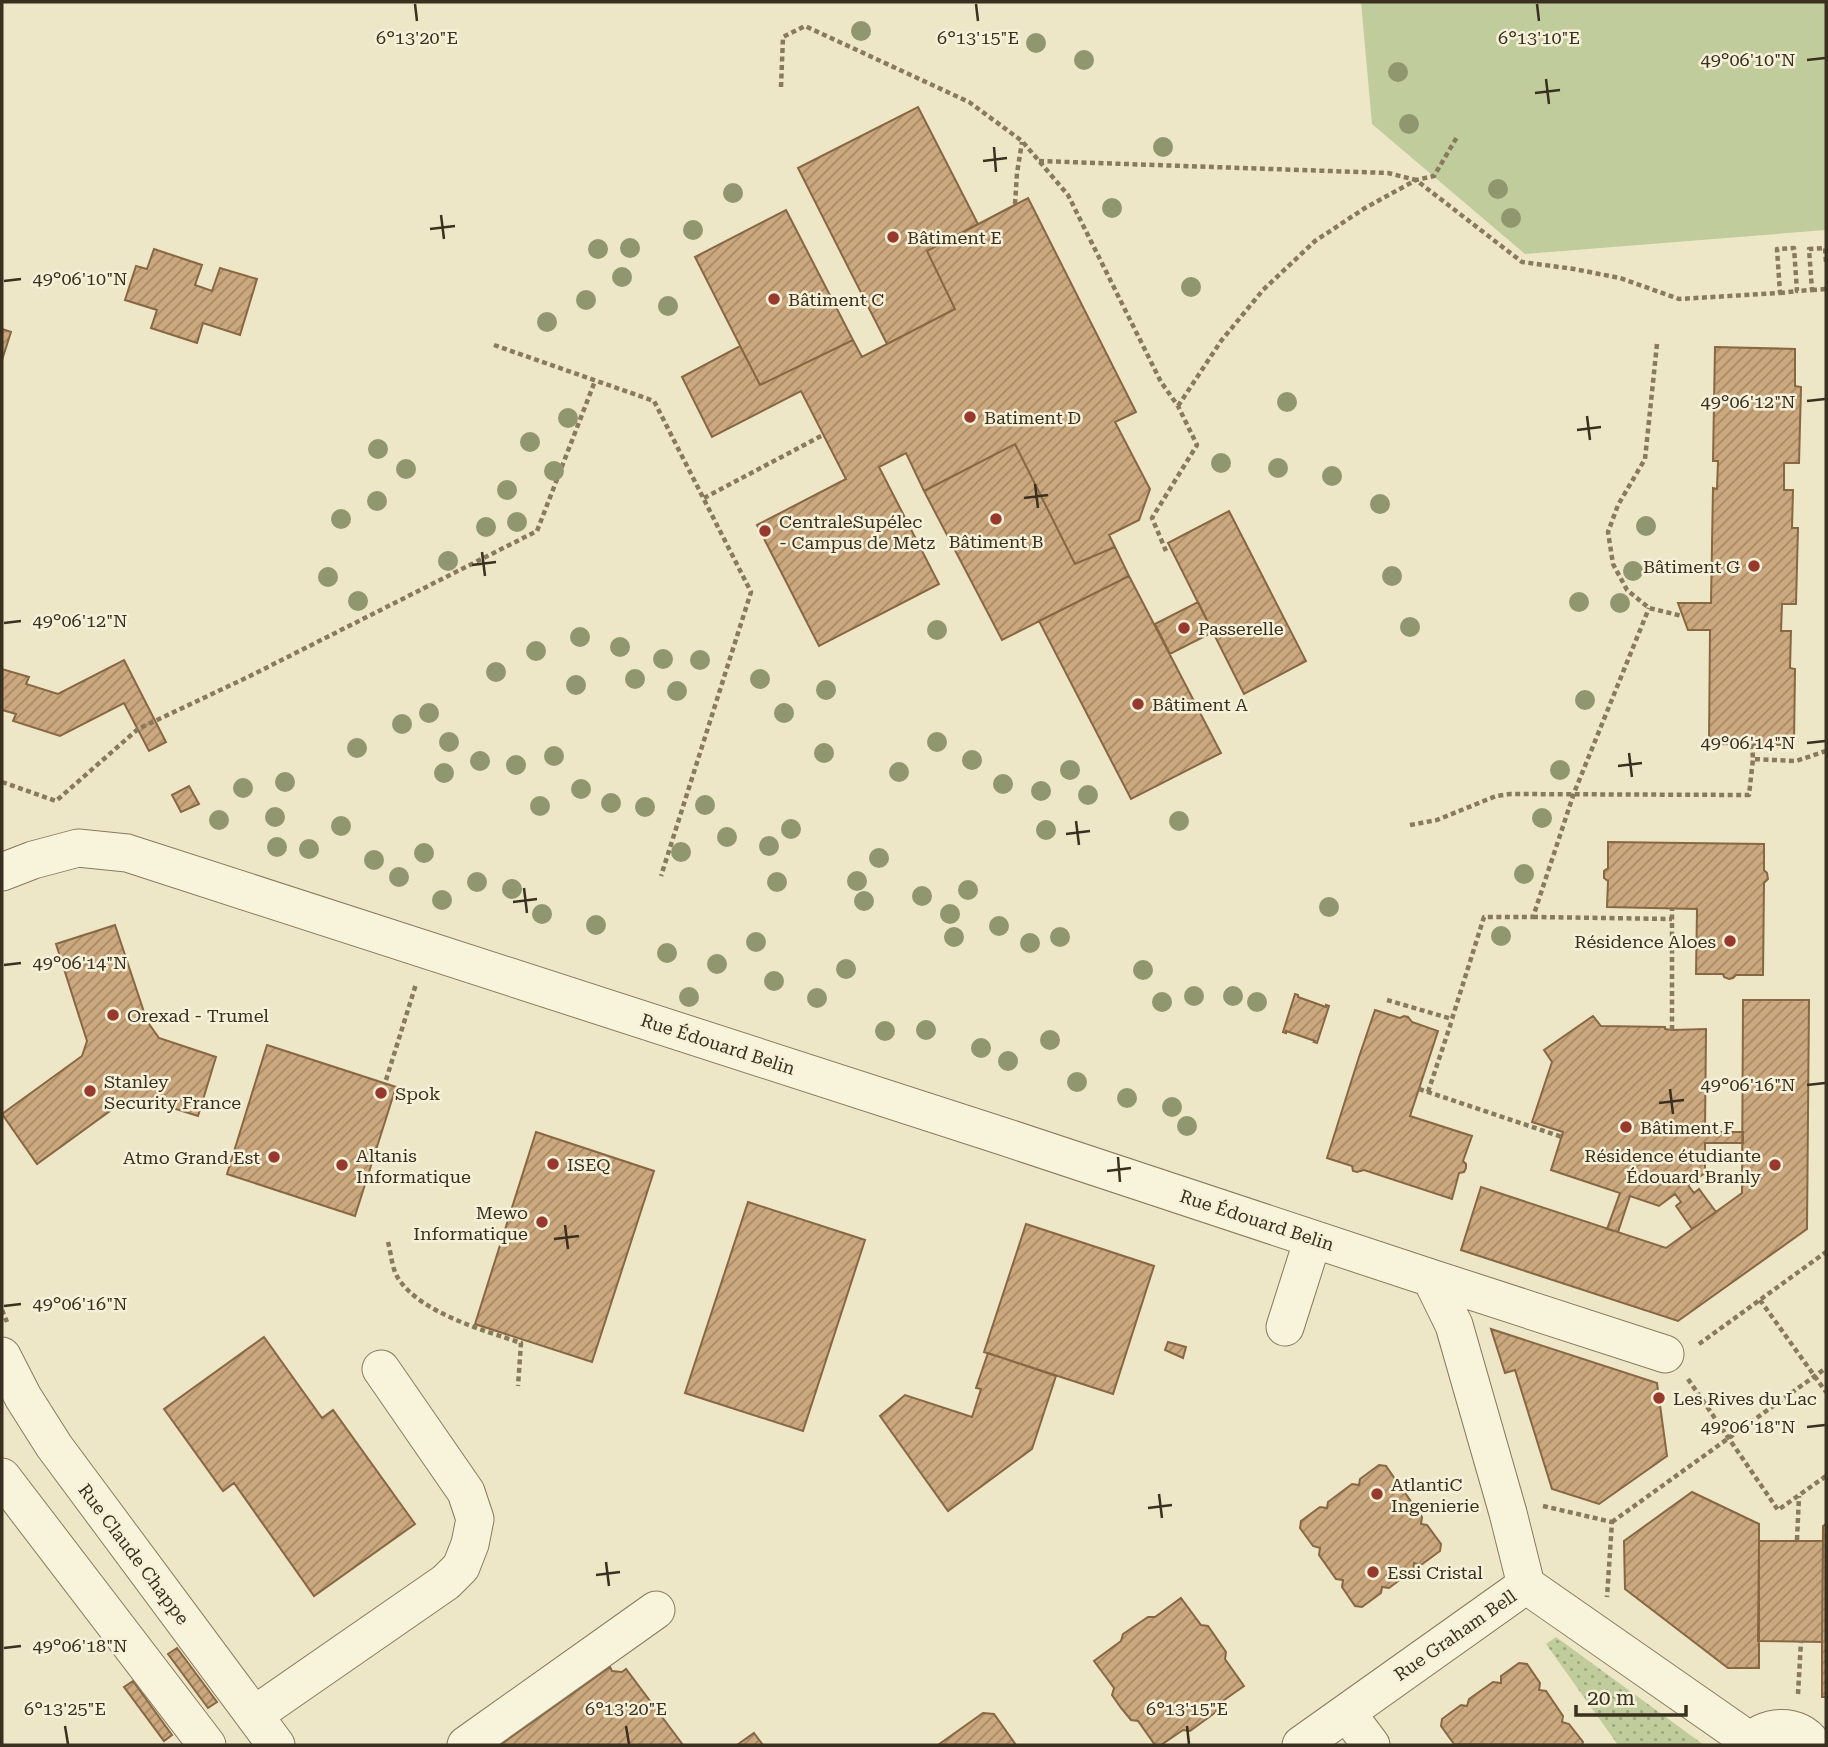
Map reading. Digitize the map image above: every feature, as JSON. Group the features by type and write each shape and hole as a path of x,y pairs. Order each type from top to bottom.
{"street":[{"name":"Rue Édouard Belin","path":"2,872 33,860 78,848 127,853 1682,1358"},
{"path":"1285,1326 1313,1239"},
{"name":"Rue Graham Bell","path":"1301,1745 1526,1585 1454,1325 1430,1278"},
{"name":"Rue Claude Chappe","path":"2,1356 23,1397 54,1446 276,1745"},
{"path":"254,1715 446,1581 461,1567 470,1544 475,1519 466,1492 381,1369"},
{"path":"2,1477 207,1745"},
{"path":"1526,1585 1749,1743 1771,1728 1804,1737"},
{"path":"466,1745 656,1610"},
{"path":"1347,1713 1371,1745"}],"path":[{"path":"781,87 783,37 805,26 969,102 1022,141 1068,195 1161,382 1178,406 1197,445 1152,518 1166,551"},
{"path":"1178,406 1222,341 1263,290 1315,241 1365,208 1416,180 1434,176 1457,137"},
{"path":"1015,204 1022,141"},
{"path":"1039,161 1388,173 1416,180 1522,261 1620,278 1679,299 1826,289"},
{"path":"1780,293 1777,249 1794,248 1797,291"},
{"path":"1812,290 1810,249 1825,248 1826,262"},
{"path":"1657,344 1645,459 1618,505 1608,532 1614,564 1627,590 1649,608 1682,616"},
{"path":"494,345 654,401 751,592 661,876"},
{"path":"2,782 57,801 138,729 250,676 537,531 595,381"},
{"path":"704,498 823,435"},
{"path":"1533,917 1574,793 1649,608"},
{"path":"1410,825 1437,820 1496,796 1510,794 1749,795 1752,744"},
{"path":"1753,759 1796,761 1826,751"},
{"path":"1672,909 1672,1030"},
{"path":"1428,1092 1484,917 1672,919"},
{"path":"386,1080 427,950"},
{"path":"1387,1000 1452,1019"},
{"path":"1419,1089 1562,1137"},
{"path":"388,1242 397,1277 431,1308 468,1325 521,1343 518,1386"},
{"path":"1826,1252 1682,1358 1728,1438 1779,1510 1826,1476"},
{"path":"1760,1300 1826,1392"},
{"path":"1508,1513 1537,1505 1612,1522 1826,1368"},
{"path":"1797,1541 1799,1495"},
{"path":"1589,1628 1606,1602 1612,1522"},
{"path":"1801,1642 1798,1706 1804,1737"}],"green space":[{"path":"1361,2 1826,2 1826,230 1525,254 1372,124"},
{"path":"1556,1637 1704,1745 1618,1745 1546,1644"}],"building":[{"name":"Bâtiment E","path":"918,107 978,224 927,251 955,309 887,344 798,168"},
{"name":"Batiment D","path":"1028,198 1136,412 1115,422 1150,489 1139,520 1109,535 1115,547 1075,564 1015,444 924,491 906,453 879,467 939,584 819,646 757,525 846,479 801,391 712,437 682,377 740,346 760,385 853,340 862,357 955,309 927,251"},
{"name":"Bâtiment C","path":"786,210 853,340 760,385 695,257"},
{"path":"154,249 202,265 195,285 212,291 220,268 257,279 240,335 203,323 197,343 151,328 157,310 125,300 136,266 147,269"},
{"path":"2,329 11,332 2,360"},
{"name":"Bâtiment G","path":"1715,347 1795,349 1795,386 1801,387 1799,463 1784,463 1784,490 1793,490 1792,528 1798,528 1796,604 1782,604 1781,631 1791,631 1790,668 1795,669 1794,745 1709,744 1710,630 1688,630 1678,603 1711,603 1713,488 1717,489 1718,461 1713,461"},
{"name":"Bâtiment B","path":"1015,444 1075,564 1115,547 1129,576 1002,640 924,491"},
{"path":"1229,511 1306,661 1244,694 1168,543"},
{"name":"Bâtiment A","path":"1129,576 1221,753 1131,799 1039,621"},
{"name":"Passerelle","path":"1198,602 1213,632 1170,654 1155,624"},
{"path":"124,660 166,742 149,751 124,703 60,736 13,721 16,714 2,710 2,669 29,677 26,684 58,694"},
{"path":"189,786 199,804 181,812 172,795"},
{"name":"Résidence Aloes","path":"1608,842 1764,844 1764,870 1768,879 1764,883 1763,975 1736,975 1729,979 1723,974 1696,974 1697,909 1607,907 1608,881 1604,878 1604,871 1608,868"},
{"path":"115,925 147,1021 159,1038 216,1057 198,1116 141,1098 117,1106 37,1164 2,1114 82,1056 87,1041 56,944"},
{"path":"1295,994 1329,1006 1317,1043 1283,1032"},
{"name":"Résidence étudiante Édouard Branly","path":"1743,1000 1809,1000 1807,1229 1678,1321 1461,1250 1481,1187 1666,1248 1742,1193"},
{"path":"1375,1010 1400,1018 1408,1017 1412,1022 1438,1031 1410,1116 1472,1136 1463,1161 1466,1168 1459,1173 1452,1199 1364,1170 1353,1171 1352,1166 1327,1158"},
{"name":"Bâtiment F","path":"1593,1016 1601,1026 1706,1029 1705,1132 1743,1132 1743,1143 1705,1143 1705,1173 1688,1185 1694,1193 1699,1189 1716,1212 1692,1229 1676,1206 1681,1202 1675,1194 1659,1206 1630,1196 1618,1232 1607,1229 1620,1193 1551,1170 1563,1132 1532,1122 1552,1062 1544,1050"},
{"path":"267,1045 396,1087 355,1216 227,1174"},
{"path":"536,1132 654,1171 592,1362 475,1324"},
{"path":"748,1202 865,1240 803,1431 685,1393"},
{"path":"1026,1224 1154,1266 1113,1394 984,1352"},
{"path":"1491,1329 1657,1383 1667,1456 1599,1504 1552,1489 1515,1370 1505,1373"},
{"path":"264,1337 322,1418 333,1410 415,1524 314,1596 234,1483 223,1491 164,1409"},
{"path":"1168,1342 1186,1347 1183,1358 1165,1350"},
{"path":"988,1353 1056,1376 1032,1449 948,1511 880,1416 905,1395 972,1417 981,1389 976,1388"},
{"path":"1379,1465 1386,1466 1399,1485 1398,1492 1405,1493 1422,1517 1421,1524 1427,1525 1441,1544 1440,1551 1421,1565 1414,1563 1413,1570 1389,1588 1382,1587 1381,1593 1362,1607 1355,1606 1342,1587 1343,1580 1336,1579 1319,1555 1320,1548 1313,1546 1300,1528 1301,1521 1320,1507 1327,1508 1328,1502 1352,1484 1359,1485 1360,1479"},
{"path":"1692,1492 1759,1524 1759,1668 1728,1668 1625,1589 1624,1541"},
{"path":"1826,1524 1826,1697 1822,1697 1823,1526"},
{"path":"1759,1541 1823,1541 1822,1642 1758,1641"},
{"path":"1181,1598 1201,1625 1208,1626 1226,1652 1225,1659 1244,1686 1217,1705 1216,1712 1190,1731 1183,1730 1161,1745 1155,1745 1138,1721 1131,1720 1121,1708 1112,1695 1114,1688 1094,1661 1121,1641 1123,1634 1148,1617 1155,1617"},
{"path":"177,1648 217,1702 208,1708 168,1654"},
{"path":"1519,1663 1527,1664 1540,1683 1539,1690 1546,1691 1563,1716 1562,1722 1569,1724 1583,1742 1582,1745 1454,1744 1441,1726 1442,1719 1461,1705 1467,1706 1469,1699 1493,1682 1501,1683 1501,1676"},
{"path":"610,1667 612,1671 622,1672 626,1669 683,1745 500,1745"},
{"path":"133,1681 172,1735 164,1741 124,1687"},
{"path":"983,1713 994,1714 1016,1745 938,1745"},
{"path":"754,1733 763,1745 737,1745"}],"place":[{"name":"Bâtiment E","path":"893,237"},
{"name":"Bâtiment C","path":"774,299"},
{"name":"Batiment D","path":"970,417"},
{"name":"Bâtiment B","path":"996,519"},
{"name":"CentraleSupélec - Campus de Metz","path":"765,531"},
{"name":"Bâtiment G","path":"1754,566"},
{"name":"Passerelle","path":"1184,628"},
{"name":"Bâtiment A","path":"1138,704"},
{"name":"Résidence Aloes","path":"1730,941"},
{"name":"Orexad - Trumel","path":"113,1015"},
{"name":"Stanley Security France","path":"90,1091"},
{"name":"Spok","path":"381,1093"},
{"name":"Bâtiment F","path":"1626,1127"},
{"name":"Atmo Grand Est","path":"274,1157"},
{"name":"ISEQ","path":"553,1164"},
{"name":"Altanis Informatique","path":"342,1165"},
{"name":"Résidence étudiante Édouard Branly","path":"1775,1165"},
{"name":"Mewo Informatique","path":"542,1222"},
{"name":"Les Rives du Lac","path":"1659,1398"},
{"name":"AtlantiC Ingenierie","path":"1377,1494"},
{"name":"Essi Cristal","path":"1373,1572"}]}
